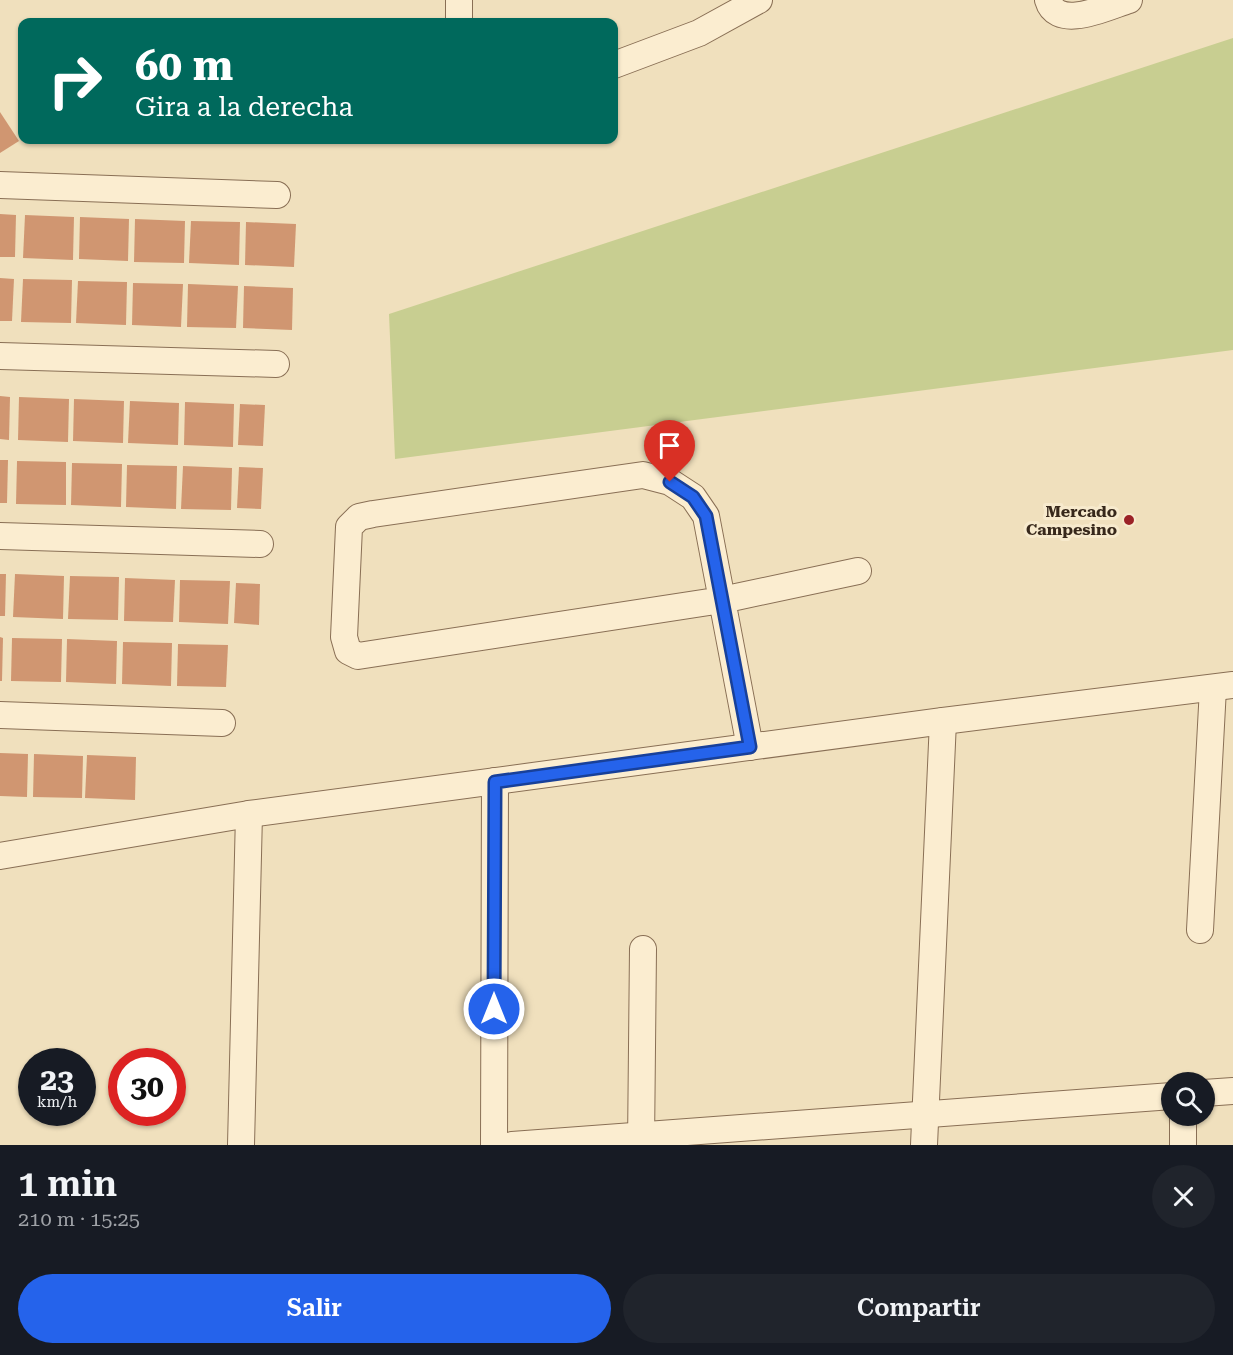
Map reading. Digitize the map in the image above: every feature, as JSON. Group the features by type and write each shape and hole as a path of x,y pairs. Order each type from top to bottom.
{"street":[{"path":"459,0 459,18"},
{"path":"618,63 699,33 759,0"},
{"path":"1048,0 1050,7 1059,14 1068,16 1077,16 1129,0"},
{"path":"0,185 277,195"},
{"path":"0,356 276,364"},
{"path":"750,747 722,600 706,516 693,497 670,482 643,475 372,514 359,517 349,527 344,637 348,651 358,656 722,600 858,571"},
{"path":"0,536 260,544"},
{"path":"0,856 249,814 1223,686 1200,930"},
{"path":"0,715 222,723"},
{"path":"924,1145 943,721"},
{"path":"494,1145 495,782"},
{"path":"241,1145 249,814"},
{"path":"641,1140 643,949"},
{"path":"1215,1093 1233,1091"},
{"path":"512,1145 641,1140 926,1114 1161,1097"},
{"path":"1183,1126 1183,1145"}],"green space":[{"path":"1233,38 1233,350 395,459 389,314"}],"building":[{"path":"0,112 18,142 0,153"},
{"path":"0,214 16,215 15,257 0,257"},
{"path":"25,215 74,217 73,260 23,258"},
{"path":"80,217 129,219 128,261 79,259"},
{"path":"135,219 185,221 184,263 134,262"},
{"path":"191,221 240,222 239,265 189,263"},
{"path":"246,222 296,224 294,267 245,265"},
{"path":"0,278 14,279 12,321 0,321"},
{"path":"23,279 72,280 71,323 21,322"},
{"path":"78,281 127,282 126,325 76,323"},
{"path":"133,283 183,284 181,327 132,325"},
{"path":"188,284 238,286 236,328 187,327"},
{"path":"244,286 293,288 292,330 243,328"},
{"path":"0,396 10,397 9,440 0,439"},
{"path":"19,397 69,399 68,442 18,440"},
{"path":"74,399 124,401 123,443 73,441"},
{"path":"130,401 179,403 178,445 128,443"},
{"path":"185,402 234,404 233,447 184,445"},
{"path":"240,404 265,405 263,446 238,445"},
{"path":"0,460 8,460 7,503 0,503"},
{"path":"17,461 66,462 66,505 16,504"},
{"path":"72,463 122,464 121,507 71,505"},
{"path":"127,465 177,466 176,509 126,507"},
{"path":"183,466 232,468 231,510 181,509"},
{"path":"239,467 263,468 261,509 237,508"},
{"path":"0,574 6,574 5,616 0,616"},
{"path":"15,574 64,576 63,619 13,617"},
{"path":"70,576 119,577 118,620 68,619"},
{"path":"125,578 175,580 173,622 124,621"},
{"path":"180,580 230,581 228,624 179,622"},
{"path":"236,583 260,584 259,625 234,623"},
{"path":"0,637 3,638 2,681 0,681"},
{"path":"12,638 62,639 61,682 11,681"},
{"path":"67,639 117,641 116,684 66,682"},
{"path":"123,642 172,643 171,686 122,684"},
{"path":"178,644 228,645 226,687 177,686"},
{"path":"0,753 28,754 27,797 0,796"},
{"path":"34,754 83,756 82,798 33,797"},
{"path":"87,755 136,757 135,800 85,798"}],"place":[{"name":"Mercado Campesino","path":"1129,520"}],"route":[{"path":"494,1009 495,782 750,747 706,516 693,497 670,482"}]}
